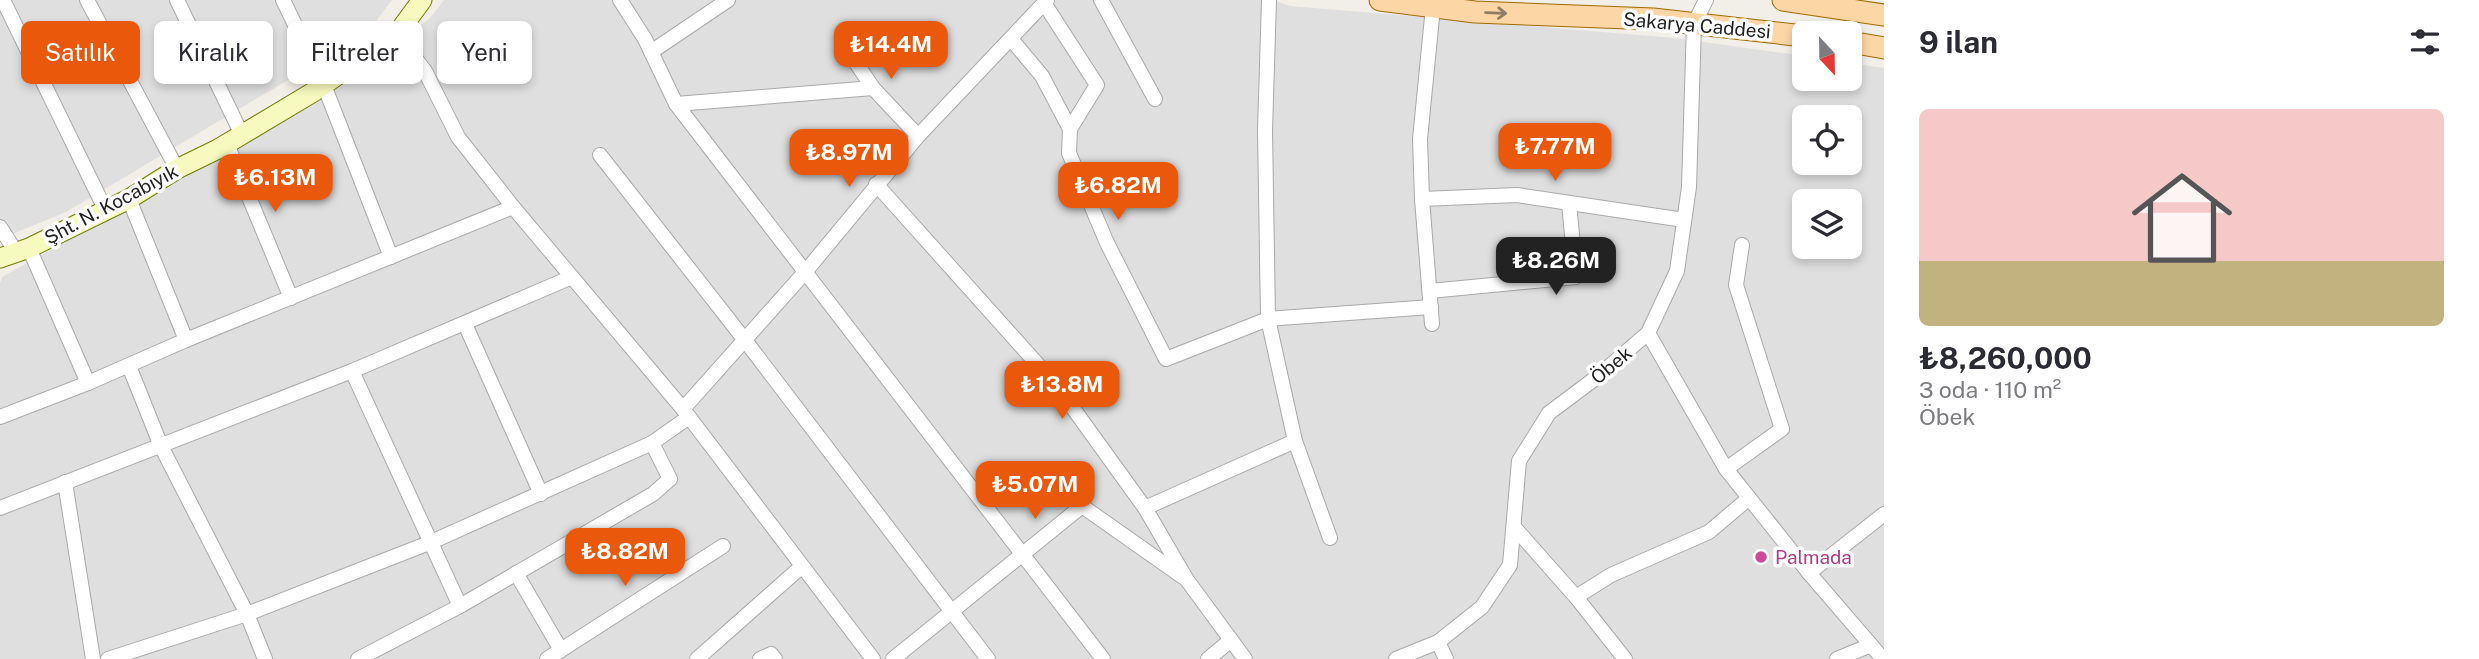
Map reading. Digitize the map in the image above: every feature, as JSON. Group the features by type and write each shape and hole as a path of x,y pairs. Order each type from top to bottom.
{"main road":[{"name":"Sakarya Caddesi","path":"1380,0 1475,12 1653,19 1792,35"},
{"name":"Sakarya Caddesi","path":"1783,0 1832,3 1884,15"},
{"path":"1862,44 1884,48"}],"street":[{"path":"3,0 105,209"},
{"path":"87,0 177,169"},
{"path":"177,0 234,140 290,298"},
{"path":"283,0 324,85 391,257"},
{"name":"Şht. N. Kocabıyık","path":"407,21 422,0"},
{"path":"620,0 651,52 676,104 1103,659"},
{"path":"651,52 728,0"},
{"path":"1101,0 1155,99"},
{"path":"1269,0 1265,130 1268,319 1295,441 1330,538"},
{"name":"Öbek","path":"1396,659 1438,642 1482,607 1510,565 1518,461 1549,413 1597,377 1648,333 1676,271 1689,187 1694,24 1706,0"},
{"path":"108,659 247,614 429,543 652,443 686,413 744,339 806,271 918,136 1046,2 1097,85 1070,129 1069,153 1107,243 1167,359 1268,319 1431,307"},
{"path":"1432,324 1420,139 1433,7"},
{"path":"1011,39 1042,76 1070,129"},
{"path":"843,43 873,88 918,136"},
{"path":"423,68 458,137 513,207 686,413 873,659"},
{"name":"Şht. N. Kocabıyık","path":"11,255 129,199 324,85"},
{"path":"676,104 873,88"},
{"path":"600,155 988,659"},
{"path":"876,184 1058,386 1145,508 1187,580 1245,659"},
{"path":"1422,199 1517,195 1684,220"},
{"path":"129,199 186,340"},
{"path":"1430,291 1576,277 1569,202"},
{"path":"0,417 513,207"},
{"path":"0,227 11,255 88,383"},
{"path":"1726,470 1783,429 1736,285 1742,245"},
{"path":"0,508 352,372 572,277"},
{"path":"465,324 541,494"},
{"path":"1648,333 1726,470 1883,659"},
{"path":"129,366 161,446 247,614 265,659"},
{"path":"352,372 460,606"},
{"path":"1145,508 1295,441"},
{"path":"358,659 460,606 653,494 670,479 652,443"},
{"path":"65,482 93,659"},
{"path":"1576,597 1611,575 1709,532 1749,498"},
{"path":"893,659 1082,506 1187,580"},
{"path":"1809,573 1884,514"},
{"path":"1514,527 1576,597 1625,659"},
{"path":"547,659 723,546"},
{"path":"697,659 801,567"},
{"path":"516,573 561,650"},
{"path":"1209,659 1231,640"},
{"path":"1438,642 1446,659"},
{"path":"1837,659 1871,645"},
{"path":"760,659 771,654 775,659"}],"shaded area":[{"path":"0,0 392,0 376,21 287,21 287,81 66,212 0,239"},
{"path":"444,0 1272,0 1290,6 1675,38 1792,54 1792,91 1862,91 1862,65 1884,68 1884,659 0,659 2,277 345,84 423,84 423,23"}],"place":[{"name":"Palmada","path":"1761,557"}]}
